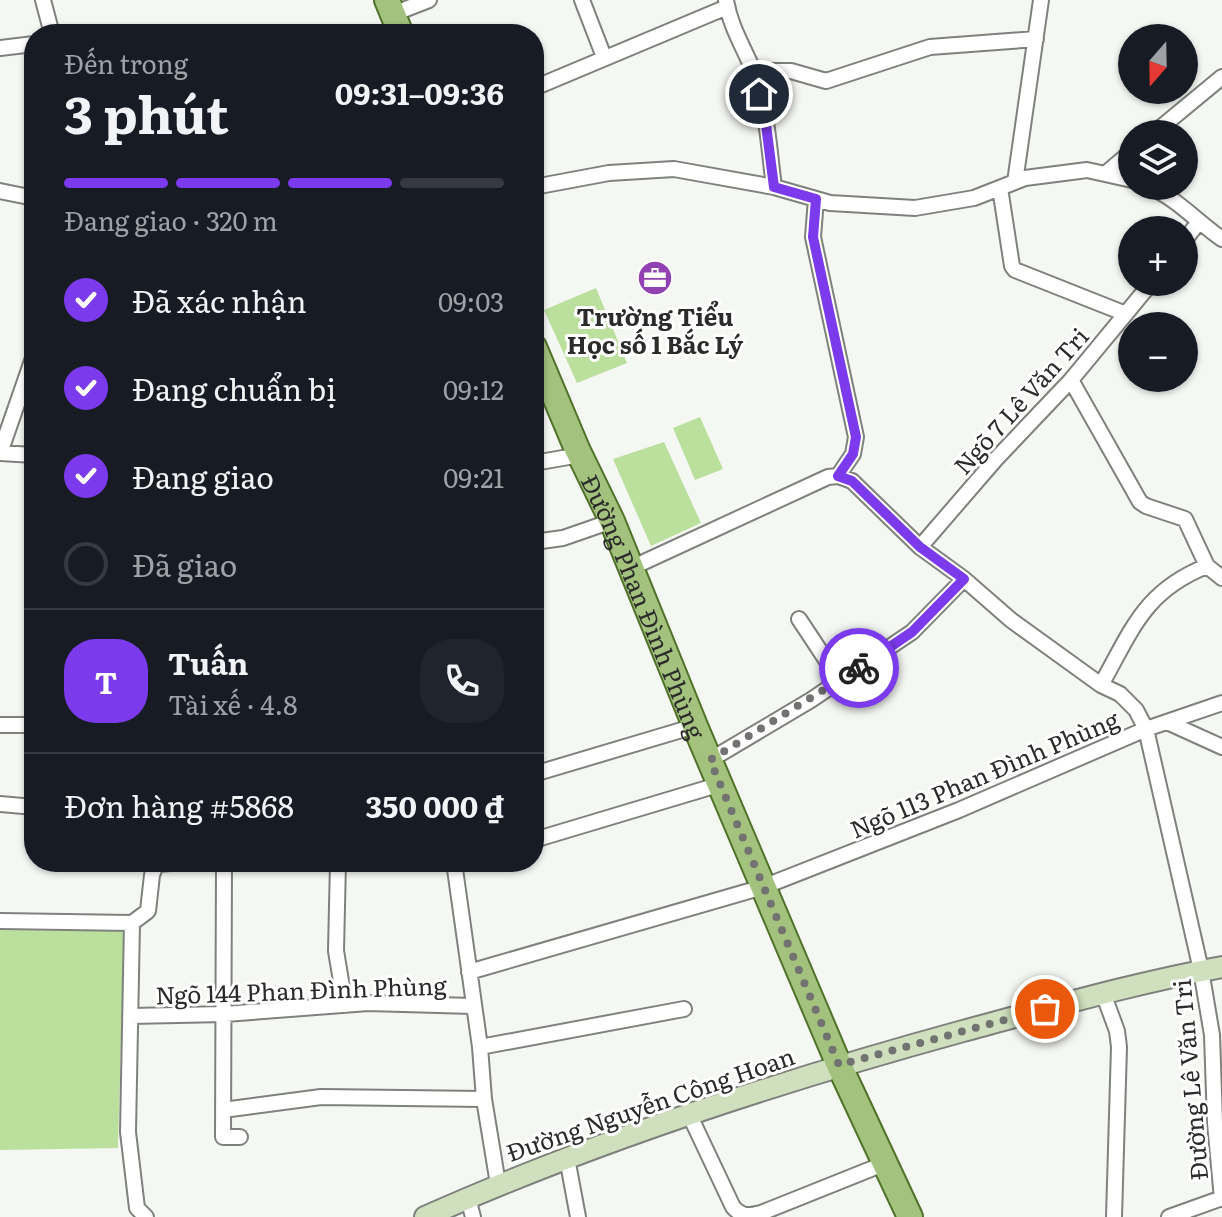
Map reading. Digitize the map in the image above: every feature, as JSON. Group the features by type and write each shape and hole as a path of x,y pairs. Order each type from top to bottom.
{"main road":[{"name":"Đường Phan Đình Phùng","path":"544,370 612,521 839,1065 910,1217"},
{"name":"Đường Nguyễn Công Hoan","path":"425,1217 470,1207 498,1184 567,1158 839,1065 1103,993 1212,969"}],"street":[{"path":"43,0 49,24"},
{"path":"394,16 429,0"},
{"path":"582,0 604,57"},
{"path":"1041,0 1008,185 1012,266 1015,270 1121,312"},
{"path":"544,84 727,3 736,38 753,71 765,117 774,187"},
{"path":"753,71 791,71 826,81 930,47 1036,39"},
{"path":"0,48 24,45"},
{"path":"1170,120 1222,77"},
{"path":"1105,174 1118,163"},
{"path":"544,185 609,173 674,169 774,187 857,207 915,208 974,198 1025,178 1087,170 1118,177"},
{"path":"0,191 24,196"},
{"path":"631,568 796,491 838,476 853,454 856,437 813,237 816,199"},
{"path":"1173,200 1191,216"},
{"path":"1198,223 1222,239"},
{"name":"Ngõ 7 Lê Văn Tri","path":"1128,312 1141,296"},
{"name":"Ngõ 7 Lê Văn Tri","path":"920,547 1118,324"},
{"path":"1071,380 1140,502 1185,519 1207,566 1222,578"},
{"path":"24,384 0,453 24,454"},
{"path":"544,461 580,455"},
{"name":"Đường Lê Văn Tri","path":"838,476 852,481 920,547 964,579 1011,620 1101,685 1120,694 1146,729 1212,969 1215,1123 1222,1198"},
{"path":"544,541 563,538 612,521"},
{"path":"1101,685 1142,610 1175,581 1207,566"},
{"path":"710,760 840,681 912,632 964,579"},
{"path":"799,619 840,681"},
{"name":"Ngõ 113 Phan Đình Phùng","path":"763,887 959,810 1146,729 1222,703"},
{"path":"1167,722 1222,747"},
{"path":"0,725 24,725"},
{"path":"544,771 695,726"},
{"path":"544,837 721,784"},
{"path":"0,804 24,806"},
{"path":"0,921 132,923 148,911 153,872"},
{"path":"224,872 223,1137 240,1137"},
{"path":"338,872 336,951 345,1005"},
{"path":"455,872 498,1184"},
{"name":"Ngõ 144 Phan Đình Phùng","path":"469,972 763,887"},
{"path":"132,923 128,1132 140,1217"},
{"path":"1103,993 1117,1031 1119,1047 1114,1217"},
{"name":"Ngõ 144 Phan Đình Phùng","path":"130,1016 225,1014 345,1005 473,1006"},
{"path":"480,1047 684,1009"},
{"path":"223,1110 321,1097 484,1099"},
{"path":"690,1116 733,1207 739,1214 747,1216 886,1163"},
{"path":"567,1158 578,1217"},
{"path":"1169,1217 1222,1198"}],"green space":[{"path":"596,288 627,363 577,383 544,310"},
{"path":"700,417 723,469 695,480 673,428"},
{"path":"664,442 701,523 651,546 613,459"},
{"path":"0,930 124,931 118,1148 0,1150"}],"way so far":[{"path":"859,668 710,760 839,1065 1045,1009"}],"place":[{"name":"Trường Tiểu Học số 1 Bắc Lý","path":"655,278"}],"route":[{"path":"759,94 774,187 816,199 813,237 856,437 853,454 838,476 852,481 920,547 964,579 912,632 859,668"}]}
